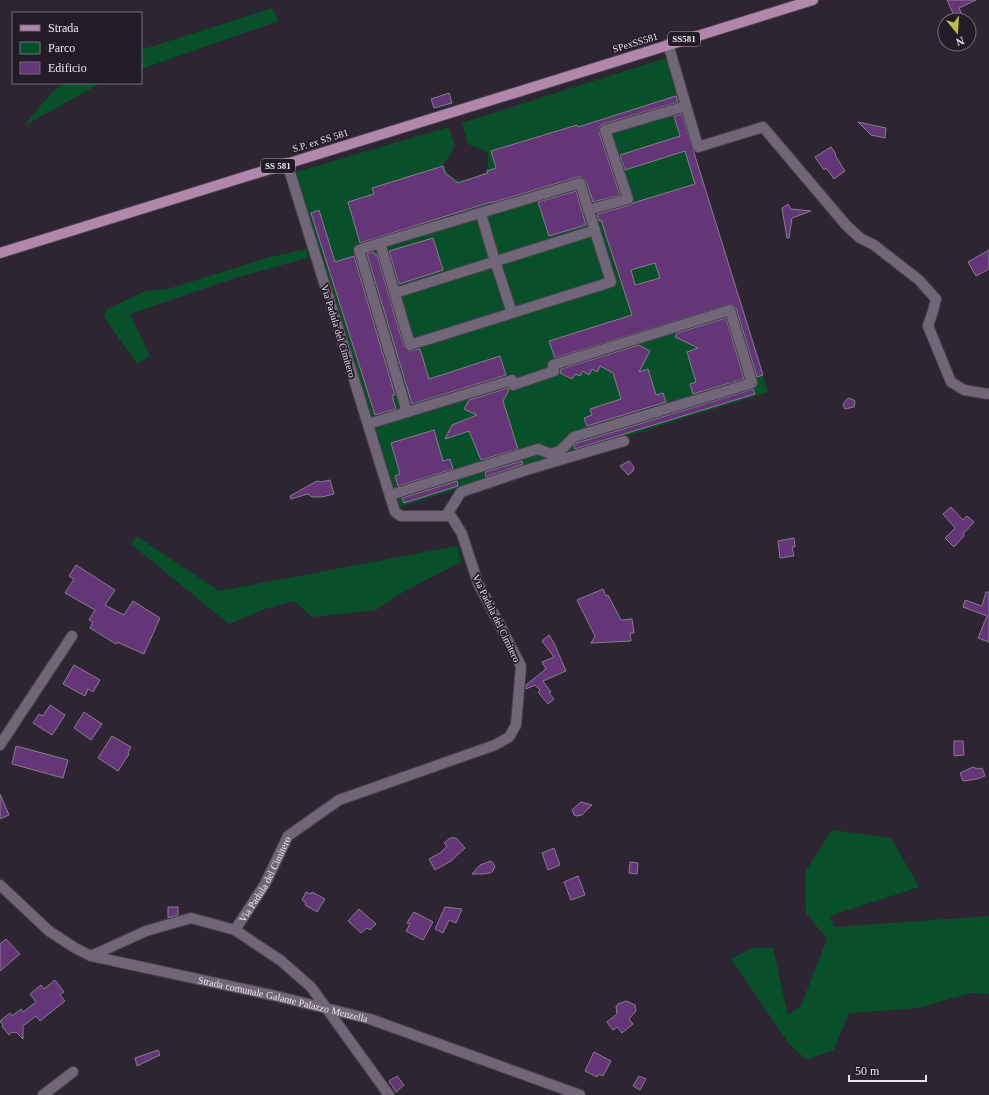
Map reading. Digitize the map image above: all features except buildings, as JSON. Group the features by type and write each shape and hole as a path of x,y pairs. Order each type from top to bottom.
{"main road":[{"name":"SPexSS581","path":"556,79 813,0"},
{"name":"S.P. ex SS 581","path":"0,253 556,79"}],"street":[{"path":"668,44 698,147 764,127 846,225 860,238 874,245 918,280 936,299 928,326 951,382 964,390 989,394"},
{"path":"588,210 628,199 605,130 686,106"},
{"name":"Via Padula del Cimitero","path":"91,956 146,931 191,918 235,930 266,884 288,836 339,800 495,745 509,737 516,725 521,666 478,583 462,534 451,516 401,516 395,512 287,163"},
{"path":"380,243 410,345 611,282 580,183 481,214 380,243 359,250 407,412"},
{"path":"481,214 512,313"},
{"path":"395,293 495,260 595,230"},
{"path":"368,424 512,380 513,385 554,371 553,365 730,310 752,383 574,437 556,457"},
{"path":"446,516 461,492 523,471 556,457 624,441"},
{"path":"390,495 538,449 556,457"},
{"path":"0,745 72,636"},
{"name":"Strada comunale Galante Palazzo Menzella","path":"0,885 49,931 75,948 91,956 276,996 370,1019 580,1095"},
{"path":"235,930 280,960 311,987 389,1095"},
{"path":"43,1095 73,1072"}],"green space":[{"path":"272,8 279,21 142,69 142,50"},
{"path":"666,58 696,162 768,392 400,507 306,209 296,172 449,127 455,147 443,165 446,171 453,178 460,180 475,177 486,171 488,164 488,152 468,144 462,123"},
{"path":"63,84 99,84 24,126 52,92"},
{"path":"307,249 307,258 235,278 130,314 150,356 137,364 104,317 106,310 145,291 168,289 266,258"},
{"path":"136,536 219,591 457,546 461,562 403,592 376,610 312,617 294,601 265,609 229,624 131,544"},
{"path":"832,830 891,838 919,887 830,916 834,927 989,916 989,994 971,993 918,1008 849,1013 834,1050 807,1060 789,1044 731,959 752,948 773,948 788,1015 801,1006 827,939 806,913 805,872"}]}
